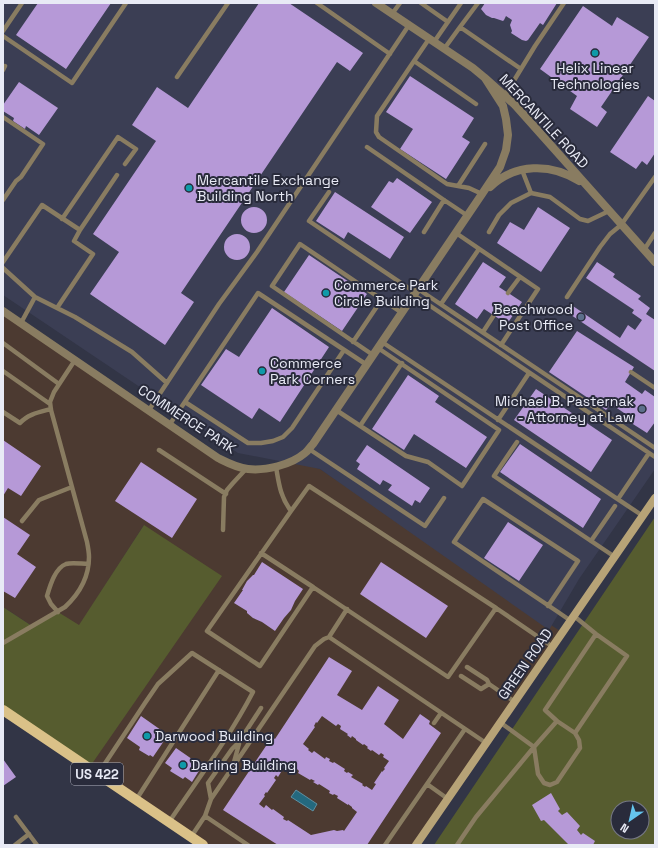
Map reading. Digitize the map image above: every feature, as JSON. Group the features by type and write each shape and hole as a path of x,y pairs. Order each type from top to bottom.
{"main road":[{"name":"GREEN ROAD","path":"416,845 655,498"},
{"name":"US 422","path":"3,710 203,845"}],"street":[{"name":"MERCANTILE ROAD","path":"382,4 392,14 473,68 485,78"},
{"name":"COMMERCE PARK","path":"3,311 218,458 246,469 259,470 276,467 292,461 305,453 313,444 500,167 506,150 508,135 503,99 485,78"},
{"name":"MERCANTILE ROAD","path":"503,99 515,105 655,262"},
{"name":"COMMERCE PARK","path":"482,194 504,177 531,168 546,168 559,171 572,176 588,187"}],"lane":[{"path":"3,32 22,3"},
{"path":"3,36 72,83 126,3"},
{"path":"177,77 228,3"},
{"path":"317,3 390,54"},
{"path":"392,14 400,3"},
{"path":"421,3 448,22"},
{"path":"461,3 448,22 414,61 378,116 376,132 379,137 447,184 469,188 482,194"},
{"path":"444,49 478,3"},
{"path":"503,99 535,46 564,3"},
{"path":"149,410 219,304 257,252 409,25"},
{"path":"460,27 521,69"},
{"path":"414,61 476,104"},
{"path":"3,117 43,144 21,177 16,181 3,200"},
{"path":"62,219 118,137 136,149 125,164"},
{"path":"458,186 485,144"},
{"path":"367,147 468,216"},
{"path":"522,170 531,193"},
{"path":"58,308 93,254 74,241 117,175"},
{"path":"567,296 600,247 610,234 622,225 655,177"},
{"path":"329,192 309,221 416,292 530,373 655,457"},
{"path":"489,232 499,215 511,203 531,193 550,197 580,219 588,221 609,211"},
{"path":"424,232 444,200"},
{"path":"3,262 42,205 80,230"},
{"path":"456,233 538,289 501,344"},
{"path":"644,250 655,234"},
{"path":"373,355 272,286 300,244 402,313"},
{"path":"441,304 479,249"},
{"path":"3,268 35,297 75,317 132,352 167,383"},
{"path":"508,293 520,277"},
{"path":"416,292 441,304 655,447"},
{"path":"170,424 258,293 366,365"},
{"path":"21,323 35,297"},
{"path":"353,342 382,299"},
{"path":"483,332 494,316"},
{"path":"3,343 59,384"},
{"path":"336,410 406,456 428,462 462,486 499,430 402,363 380,345"},
{"path":"380,345 498,420 643,516"},
{"path":"185,402 248,443 273,441 283,437 292,428 344,350"},
{"path":"3,643 65,607 74,599 87,575 89,558 87,542 50,406 54,392 75,360"},
{"path":"360,426 402,363"},
{"path":"3,371 50,406"},
{"path":"631,372 655,388"},
{"path":"498,420 530,373"},
{"path":"3,412 20,423 24,419 50,406"},
{"path":"517,442 494,476 615,557"},
{"path":"309,449 425,526 444,498"},
{"path":"159,450 226,494"},
{"path":"618,499 649,454"},
{"path":"276,467 281,493 291,510"},
{"path":"224,530 224,497 227,490 246,469"},
{"path":"313,587 260,666 207,630 309,486 553,647"},
{"path":"22,521 39,500 72,487"},
{"path":"548,606 578,561 483,499 454,542 548,606 573,618 627,656 575,733"},
{"path":"591,541 615,506"},
{"path":"261,553 448,677 496,608"},
{"path":"58,612 51,604 47,596 51,583 59,569 67,564 88,564"},
{"path":"191,837 205,816 211,798 315,646 329,637 347,609"},
{"path":"501,723 534,747 538,774 544,783 550,785 557,782 580,748 579,740 575,733 544,710 596,634"},
{"path":"329,637 486,744"},
{"path":"98,774 158,684 192,653 253,692 243,712 169,822"},
{"path":"467,667 487,680 489,684 515,702"},
{"path":"136,800 219,670"},
{"path":"461,676 481,689 489,684"},
{"path":"211,798 208,783 232,749 239,742 261,708"},
{"path":"434,723 441,713"},
{"path":"457,845 476,818 557,721"},
{"path":"385,845 465,729"},
{"path":"234,765 239,742"},
{"path":"427,784 448,799"},
{"path":"205,816 248,845"},
{"path":"16,817 37,845"},
{"path":"15,845 29,834"}],"shaded area":[{"path":"3,3 655,3 655,469 579,579 549,630 320,469 238,453 3,295"},
{"path":"3,311 218,458 246,469 292,461 320,469 563,633 417,845 203,845 89,768 144,525 79,626 32,626 3,607"},
{"path":"296,790 317,804 313,811 291,797"}],"green space":[{"path":"655,517 655,845 434,845"},
{"path":"144,525 222,576 89,768 3,710 3,607 32,626 58,612 79,625"}],"building":[{"path":"38,3 111,3 66,69 16,35"},
{"name":"Mercantile Exchange Building North","path":"259,3 289,3 363,53 350,71 337,62 181,293 194,302 165,345 90,294 119,252 93,234 156,141 132,125 157,87 188,108"},
{"path":"485,3 557,3 543,25 540,23 526,41 511,33 512,31 510,25 512,20 506,16 503,21 486,15 481,9"},
{"name":"Helix Linear Technologies","path":"583,6 612,26 617,17 649,37 601,107 607,112 597,127 570,109 577,96 540,69"},
{"path":"410,76 474,118 462,137 470,142 446,179 400,149 413,129 386,112"},
{"path":"19,82 58,108 39,135 26,126 25,129 13,121 14,118 3,111 3,105"},
{"path":"648,96 655,101 655,153 647,165 642,161 636,169 610,152"},
{"path":"397,178 432,202 410,233 371,207 389,181 393,183"},
{"path":"335,192 404,237 390,259 348,232 344,239 316,221"},
{"path":"254,207 263,211 267,220 263,229 254,233 245,229 241,220 245,211"},
{"path":"538,207 570,228 541,272 497,243 510,222 524,230"},
{"path":"237,234 246,238 250,247 246,256 237,260 228,256 224,247 228,238"},
{"name":"Commerce Park Circle Building","path":"309,255 367,294 342,331 284,292"},
{"path":"483,262 506,277 499,287 522,302 507,324 484,309 477,319 455,304"},
{"name":"Beachwood Post Office","path":"597,262 615,274 613,277 641,296 638,299 650,308 646,314 655,320 655,371 565,311 570,304 620,338 628,325 635,330 642,320 632,313 634,310 586,278"},
{"name":"Commerce Park Corners","path":"272,308 329,347 280,422 259,408 252,419 201,385 226,349 239,357"},
{"path":"577,331 634,367 625,382 642,394 645,390 655,397 655,422 647,433 625,419 627,415 611,404 606,410 549,372"},
{"path":"408,375 439,396 435,402 487,437 466,468 414,434 404,450 372,429"},
{"path":"536,389 612,440 591,472 514,420"},
{"path":"3,440 41,466 21,496 8,488 3,496"},
{"path":"520,444 601,499 583,528 500,472"},
{"path":"367,445 430,488 420,503 415,500 412,506 388,490 392,485 383,480 380,485 357,469 360,464 356,461"},
{"path":"141,462 197,499 172,538 115,501"},
{"path":"3,517 30,535 17,554 36,567 15,598 3,591"},
{"path":"508,522 543,545 519,581 484,558"},
{"path":"262,562 303,589 291,610 275,631 253,618 247,613 247,611 234,603 247,581 254,575"},
{"path":"381,562 448,606 426,638 360,594"},
{"path":"329,657 352,671 337,695 362,710 378,686 399,700 384,724 403,739 420,714 430,721 429,724 441,733 367,845 278,845 223,810 272,737 275,739","holes":["322,716 336,726 338,724 341,726 340,729 351,738 352,736 368,747 367,748 371,751 372,750 379,755 381,753 384,755 383,757 389,761 384,768 385,769 374,783 376,784 372,790 351,777 353,775 344,771 345,769 334,762 329,761 330,759 326,757 325,759 314,751 312,753 303,744 315,727 316,722 317,723","286,764 296,771 297,769 299,771 298,773 310,780 315,781 313,782 330,791 329,793 338,796 337,798 348,804 357,812 344,831 334,830 311,835 288,820 283,819 284,817 273,809 272,810 266,805 264,808 259,804 266,792 267,793 276,780 274,778 276,775 278,777"]},
{"name":"Darwood Building","path":"141,716 168,735 153,757 139,750 140,747 127,738"},
{"name":"Darling Building","path":"176,748 202,766 192,782 185,777 183,779 170,771 172,768 165,763"},
{"path":"3,759 16,777 3,786"},
{"path":"551,793 560,809 558,811 562,815 567,812 580,826 577,830 581,835 583,833 595,841 593,845 569,845 544,820 541,821 532,805"}],"place":[{"name":"Helix Linear Technologies","path":"595,53"},
{"name":"Mercantile Exchange Building North","path":"189,188"},
{"name":"Commerce Park Circle Building","path":"326,293"},
{"name":"Beachwood Post Office","path":"581,317"},
{"name":"Commerce Park Corners","path":"262,371"},
{"name":"Michael B. Pasternak - Attorney at Law","path":"642,409"},
{"name":"Darwood Building","path":"147,736"},
{"name":"Darling Building","path":"183,765"}]}
